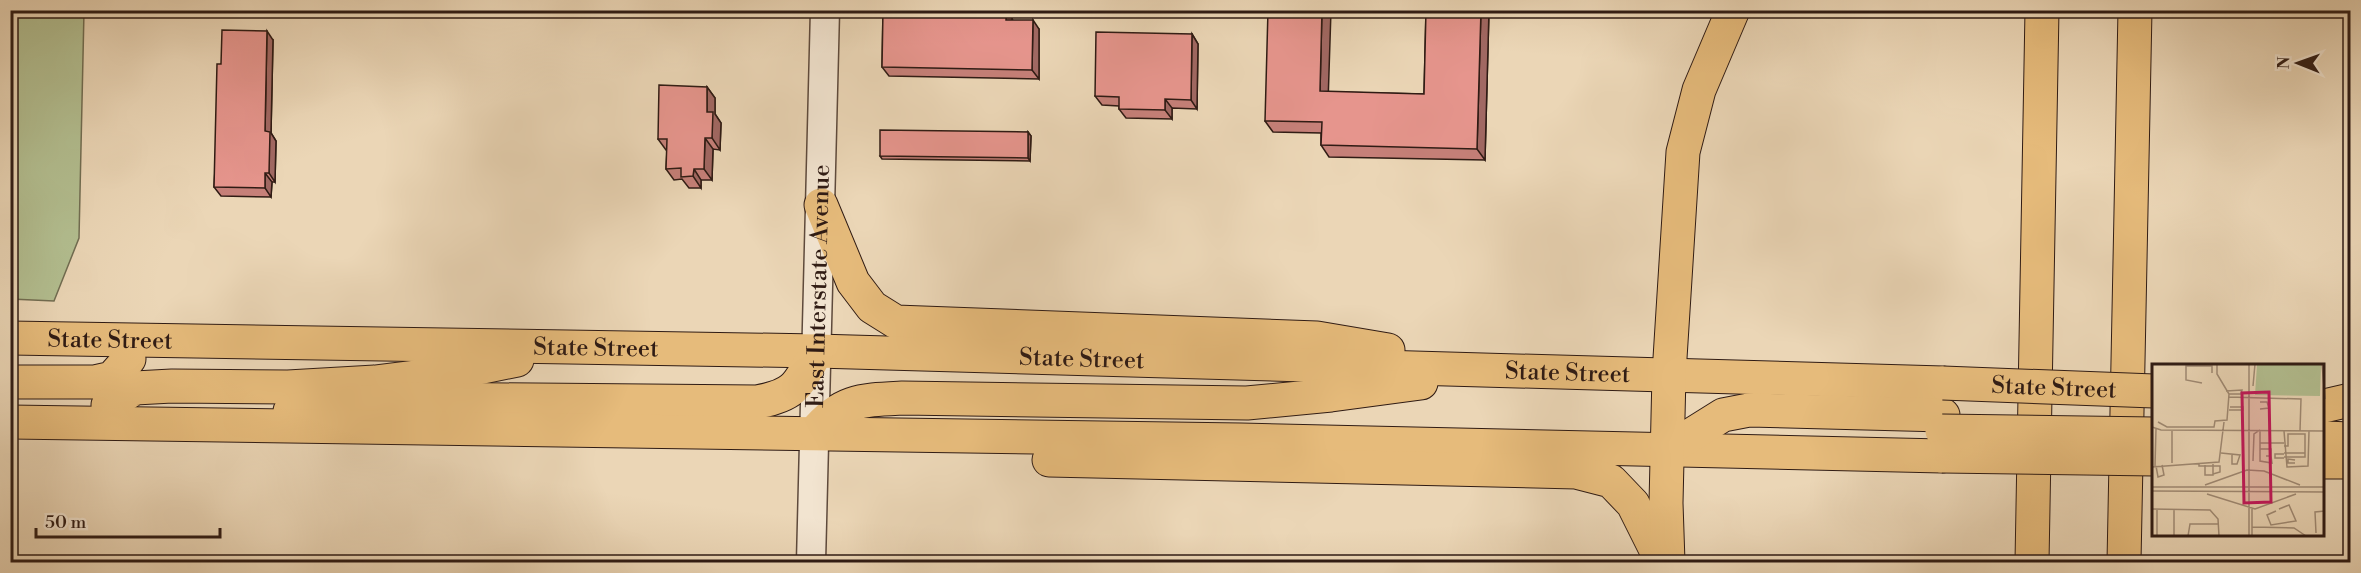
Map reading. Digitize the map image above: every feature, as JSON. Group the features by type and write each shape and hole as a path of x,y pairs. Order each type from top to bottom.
{"highway":[{"path":"1668,562 1669,374 1683,152 1699,90 1733,10"},
{"path":"2032,562 2042,10"},
{"path":"2124,562 2135,10"},
{"path":"821,205 853,282 872,307 896,322 1317,338 1481,369"},
{"name":"State Street","path":"10,338 817,351 1669,374 2152,391"},
{"path":"108,405 135,388 288,387 375,382 463,371 578,347"},
{"path":"215,426 314,406 407,399 757,402 781,398 798,385 817,351"},
{"path":"10,382 94,382 112,378 129,359"},
{"path":"814,433 825,420 844,405 863,400 902,398 1246,403 1331,396 1414,384 1481,369"},
{"path":"2325,392 2350,392"},
{"path":"2325,406 2350,400"},
{"path":"1668,450 1723,415 1749,410 2152,459"},
{"path":"10,422 934,435 1752,452 2152,417"},
{"path":"1942,434 2152,434"},
{"path":"934,435 1002,458 1576,472 1611,481 1633,504 1662,562"},
{"path":"2325,438 2350,439"},
{"path":"2325,462 2350,462"}],"street":[{"name":"East Interstate Avenue","path":"811,562 825,10"}],"green space":[{"path":"11,10 84,11 79,238 54,301 11,299"}],"building":[{"path":"883,10 1006,10 1006,20 1033,20 1032,70 882,67"},
{"path":"1268,10 1322,10 1320,91 1424,94 1426,10 1481,10 1477,149 1321,145 1322,122 1265,121"},
{"path":"222,30 267,31 265,131 270,132 269,173 265,173 265,188 214,187 217,64 221,64"},
{"path":"1096,32 1192,34 1191,100 1165,99 1165,110 1119,109 1119,97 1095,96"},
{"path":"659,85 707,87 707,112 713,112 712,138 705,138 704,169 694,169 693,176 681,177 681,168 666,169 667,139 658,139"},
{"path":"880,130 1028,132 1028,158 880,156"}]}
